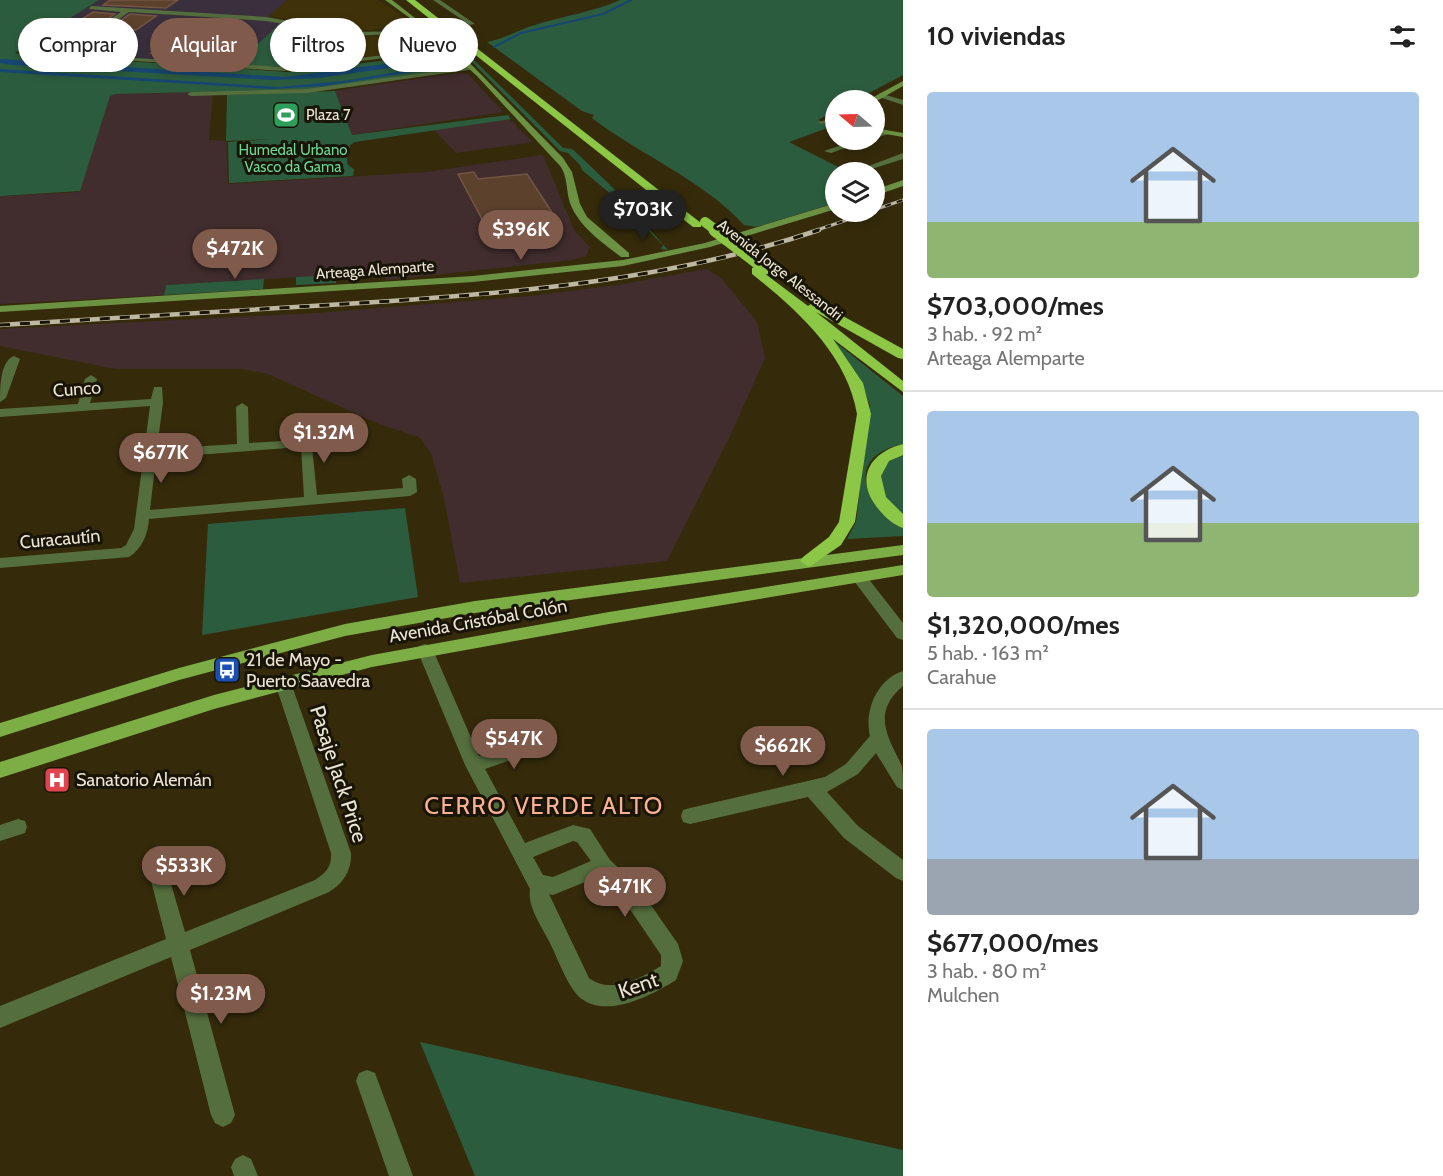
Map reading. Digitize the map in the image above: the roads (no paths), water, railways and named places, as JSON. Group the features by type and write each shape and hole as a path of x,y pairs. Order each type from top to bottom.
{"highway":[{"name":"Avenida Jorge Alessandri","path":"410,0 435,18"},
{"name":"Avenida Jorge Alessandri","path":"417,0 701,224"},
{"path":"425,18 432,16"},
{"name":"Avenida Jorge Alessandri","path":"478,52 805,305 903,377"},
{"path":"805,305 903,355"},
{"path":"805,305 855,380 862,397 864,414 847,522 835,541 809,561"},
{"name":"Avenida Jorge Alessandri","path":"805,305 903,388"},
{"path":"903,449 883,458 873,476 878,497 903,522"}],"main road":[{"name":"Avenida Cristóbal Colón","path":"0,730 212,664 356,628 475,607 903,550"},
{"name":"Avenida Cristóbal Colón","path":"0,770 283,683 425,650 903,570"}],"street":[{"path":"388,0 408,18"},
{"path":"436,0 463,18"},
{"path":"91,8 270,20"},
{"path":"116,18 128,10"},
{"path":"138,60 283,69 378,58"},
{"path":"191,94 307,91 444,72"},
{"path":"477,72 568,169 578,209 620,258"},
{"path":"885,93 903,83"},
{"path":"885,96 903,103"},
{"path":"886,132 903,135"},
{"path":"885,163 903,156"},
{"path":"885,189 903,183"},
{"name":"Arteaga Alemparte","path":"0,309 461,280 573,269 620,258 659,255 742,235 825,209"},
{"path":"0,398 14,360"},
{"path":"83,407 91,379"},
{"name":"Cunco","path":"0,413 83,407 157,396 150,454"},
{"path":"242,407 243,447"},
{"path":"311,501 307,437 243,447 150,454 141,515 311,501 410,492 409,479"},
{"name":"Curacautín","path":"0,563 124,553 132,548 139,538 141,515"},
{"path":"859,577 903,634"},
{"name":"Kent","path":"425,650 474,765 534,879 541,886 539,893 543,907 582,985 589,992 597,994 630,992 669,973 672,955 630,892 601,864 591,844 580,833 573,833 521,853"},
{"path":"903,677 886,692 880,701 876,719 878,738 883,753 903,782"},
{"name":"Pasaje Jack Price","path":"0,1017 322,886 334,878 340,866 341,853 283,683"},
{"path":"690,816 813,789 845,776 878,738"},
{"path":"474,765 542,742"},
{"path":"813,789 851,832 903,872"},
{"path":"0,833 18,827"},
{"path":"541,886 553,886 597,868 601,864"},
{"path":"158,869 173,933 180,945 223,1115"},
{"path":"367,1081 401,1176"}],"water":[{"path":"0,59 18,60 18,65 0,63"},
{"path":"378,65 378,70 366,71 366,66"},
{"path":"138,68 150,68 150,72 206,72 285,77 323,72 361,72 318,78 273,80 134,72 138,72"},
{"path":"0,69 18,70 18,72 279,87 343,81 396,72 413,72 324,86 272,89 0,72"}],"waterway":[{"path":"494,47 521,33 603,14 631,0"}],"railway":[{"path":"885,206 903,200"},
{"path":"814,231 841,222"},
{"path":"0,325 405,300 525,290 644,274 761,248 819,230"}],"place":[{"name":"Plaza 7","path":"286,115"},
{"name":"21 de Mayo - Puerto Saavedra","path":"227,670"},
{"name":"Sanatorio Alemán","path":"57,780"}],"district":[{"name":"CERRO VERDE ALTO","path":"544,805"}],"park label":[{"name":"Humedal Urbano Vasco da Gama","path":"293,158"}]}
